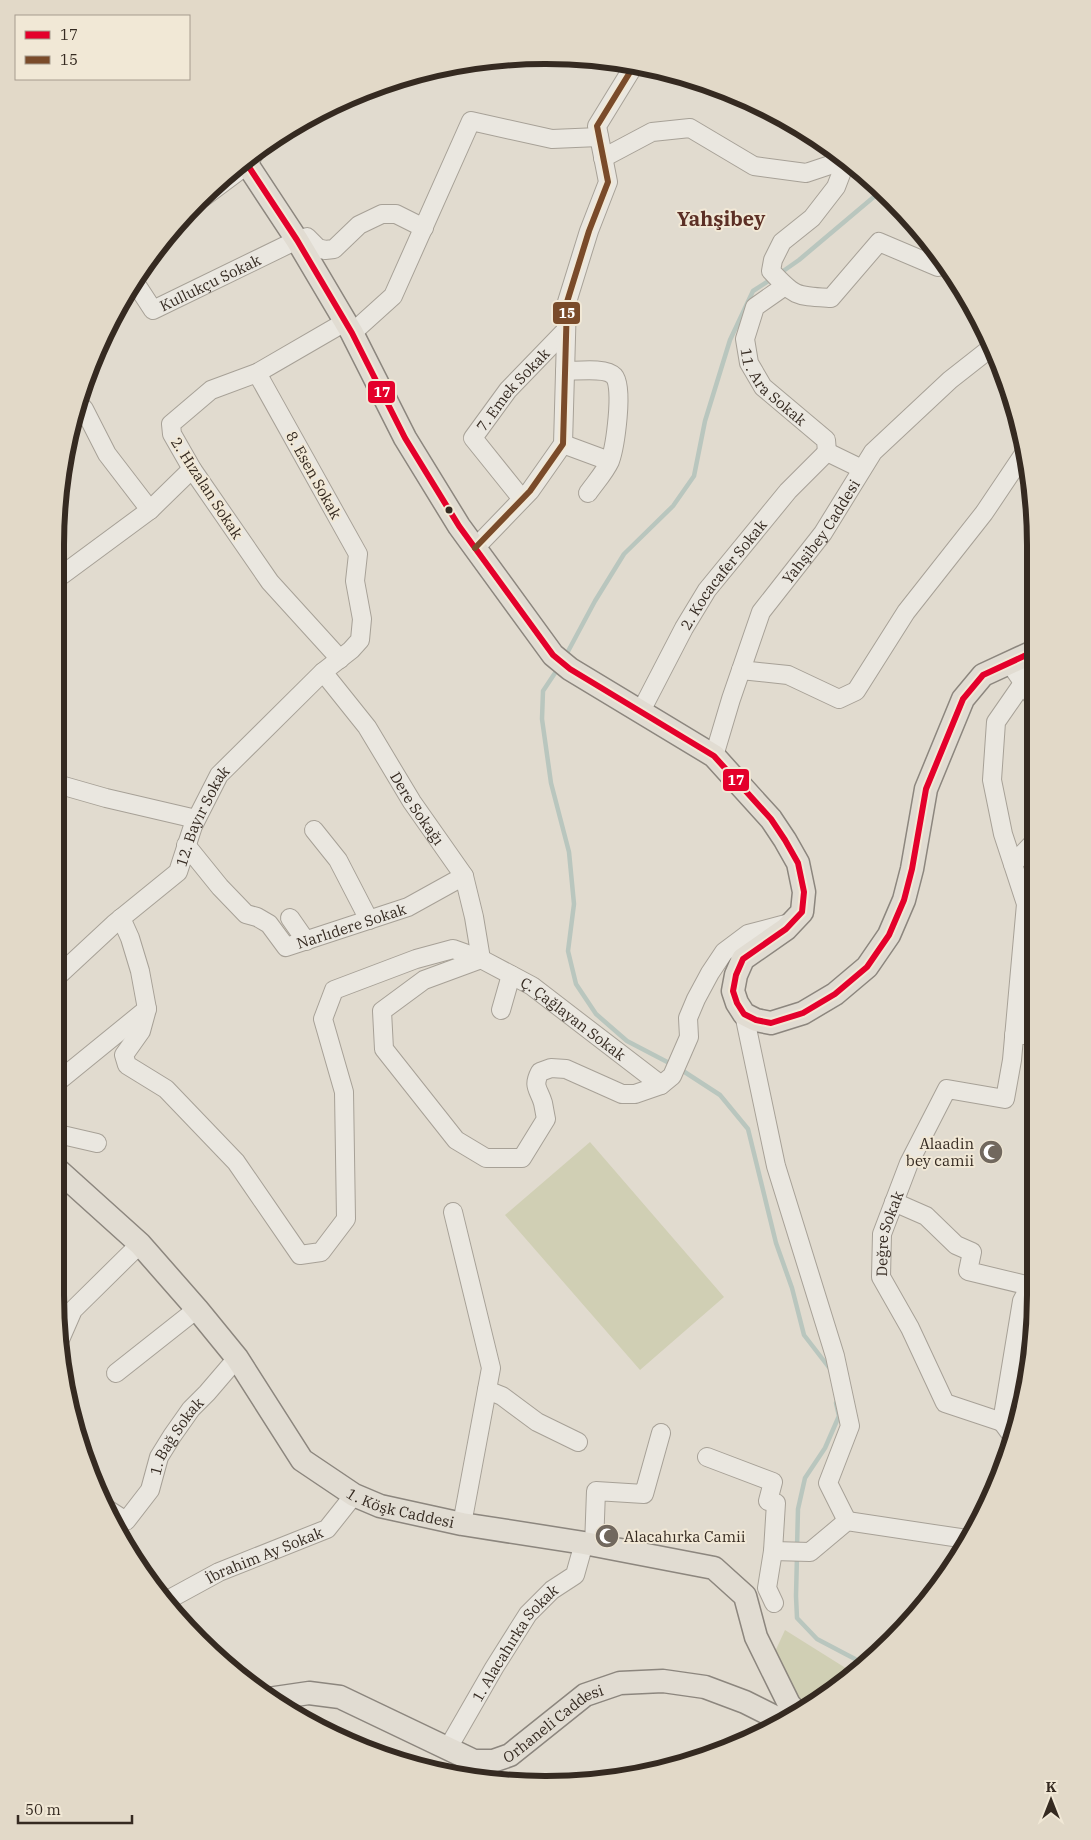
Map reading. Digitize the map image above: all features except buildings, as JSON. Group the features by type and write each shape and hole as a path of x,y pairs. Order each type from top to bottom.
{"main road":[{"path":"252,163 348,327 405,438 475,548 553,655 570,669 714,756 771,819 798,863 804,892 802,912 794,921 743,959 736,975 734,991 737,1003 744,1014 756,1020 771,1023 803,1013 835,994 867,967 890,935 904,900 912,869 926,789 963,699 983,675 1027,654"},
{"name":"1. Köşk Caddesi","path":"64,1176 140,1244 238,1358 302,1460 354,1495 380,1506 462,1524 589,1544 714,1568 744,1596 756,1637 793,1708"},
{"name":"Orhaneli Caddesi","path":"280,1696 309,1692 340,1697 474,1761 493,1761 510,1755 585,1695 620,1683 663,1681 705,1688 745,1702 776,1718"}],"street":[{"path":"475,548 530,491 563,444 567,302 589,231 608,182 597,126 630,72"},
{"name":"2. Hızalan Sokak","path":"340,659 270,582 192,469 172,434 171,424 211,390 257,373 348,327 393,296 471,121 552,139 599,137"},
{"path":"603,158 652,132 690,128 754,166 806,174 838,163"},
{"path":"844,167 836,187 812,218 782,242 771,271 785,286 800,296 831,298 879,242 938,267"},
{"path":"297,240 307,237 318,248 325,250 334,249 359,225 382,214 396,214 424,228"},
{"name":"Kullukçu Sokak","path":"139,288 153,310 297,240"},
{"name":"11. Ara Sokak","path":"785,286 755,307 745,339 749,363 763,387 826,440 827,452"},
{"name":"7. Emek Sokak","path":"522,499 474,438 508,390 566,330"},
{"name":"Yahşibey Caddesi","path":"714,756 761,612 823,533 873,452 950,380 987,351"},
{"path":"565,371 604,371 614,376 617,383 619,400 610,461 588,493"},
{"name":"8. Esen Sokak","path":"257,373 358,554 355,581 362,619 360,640 340,659"},
{"path":"84,409 107,454 150,510"},
{"path":"563,444 610,461"},
{"path":"827,452 862,469"},
{"name":"2. Kocacafer Sokak","path":"642,711 684,628 707,590 788,491 827,452"},
{"path":"741,670 788,675 839,699 856,691 906,612 984,513 1019,460"},
{"path":"64,574 150,510 192,469"},
{"name":"12. Bayır Sokak","path":"64,970 121,918 178,872 196,819 219,775 323,672 340,659"},
{"path":"1009,662 1027,689"},
{"name":"Dere Sokağı","path":"323,672 366,727 412,802 464,876 474,917 481,959"},
{"path":"1023,683 996,722 992,780 1003,834 1026,904 1027,915"},
{"path":"64,786 196,819"},
{"path":"314,830 338,860 370,920"},
{"name":"Narlıdere Sokak","path":"186,845 220,887 246,914 257,917 269,924 286,947 408,908 464,876"},
{"path":"1013,864 1027,849"},
{"path":"64,1077 148,1009 130,938 121,918"},
{"path":"290,918 306,941"},
{"path":"481,959 424,980 382,1012 384,1049 456,1140 486,1158 522,1158 546,1120 535,1081 540,1072 551,1068 566,1069 622,1094 634,1094 670,1074 689,1037 688,1018 710,974 724,952 748,934 775,928 794,921"},
{"name":"Ç. Çağlayan Sokak","path":"148,1009 141,1031 124,1055 126,1065 166,1089 236,1162 300,1255 321,1252 346,1219 344,1092 323,1019 334,990 416,959 453,949 481,959 532,986 670,1074"},
{"path":"1027,950 1014,1035 1027,1035"},
{"path":"501,1010 511,975"},
{"path":"744,1014 776,1166 835,1356 850,1426 828,1483 847,1521"},
{"name":"Değre Sokak","path":"1002,1422 945,1403 910,1328 881,1277 882,1234 909,1163 946,1089 1004,1100 1012,1060 1014,1035"},
{"path":"64,1135 97,1143"},
{"path":"894,1202 926,1216 956,1245 972,1252 968,1271 1027,1283"},
{"path":"453,1212 491,1368 462,1524"},
{"path":"65,1328 73,1310 140,1244"},
{"path":"1008,1430 1002,1422 1022,1301 1027,1293"},
{"path":"116,1373 197,1310"},
{"name":"1. Bağ Sokak","path":"117,1515 126,1521 150,1490 158,1458 172,1436 191,1409 207,1394 238,1358"},
{"path":"487,1390 502,1396 537,1422 578,1442"},
{"name":"1. Alacahırka Sokak","path":"448,1748 494,1668 528,1614 552,1590 575,1575 589,1544 596,1491 644,1494 661,1433"},
{"path":"707,1458 773,1482 768,1501 776,1503 777,1551 767,1588 774,1604"},
{"name":"İbrahim Ay Sokak","path":"171,1598 219,1572 327,1529 354,1495"},
{"path":"777,1551 810,1552 847,1521 961,1538"}],"green space":[{"path":"590,1142 724,1297 640,1370 505,1215"},
{"path":"785,1630 848,1669 802,1702 797,1698 773,1656"}],"waterway":[{"path":"779,274 799,260 876,195"},
{"path":"565,657 595,601 624,554 673,506 694,476 705,421 730,340 753,291 773,278"},
{"path":"559,667 543,691 542,719 551,783 569,852 574,904 568,951 576,984 596,1014 627,1041 673,1065"},
{"path":"680,1069 720,1095 748,1129 776,1243 792,1288 804,1335 831,1370"},
{"path":"797,1548 798,1509 805,1478 825,1448 839,1416 836,1403"},
{"path":"797,1555 797,1618 817,1639 857,1662"}],"transit line":[{"name":"15","path":"475,548 530,491 563,444 567,302 589,231 608,182 597,126 630,72"},
{"name":"17","path":"248,166 297,240 352,333 405,438 459,526 553,655 570,669 714,756 771,819 785,840 798,863 804,892 802,912 786,929 743,959 736,975 733,991 737,1003 744,1014 756,1020 771,1023 803,1013 835,994 867,967 889,935 904,900 912,869 926,789 963,699 983,675 1027,655"}],"place":[{"name":"Alaadin bey camii","path":"991,1152"},
{"name":"Alacahırka Camii","path":"607,1536"}],"district":[{"name":"Yahşibey","path":"721,218"}]}
